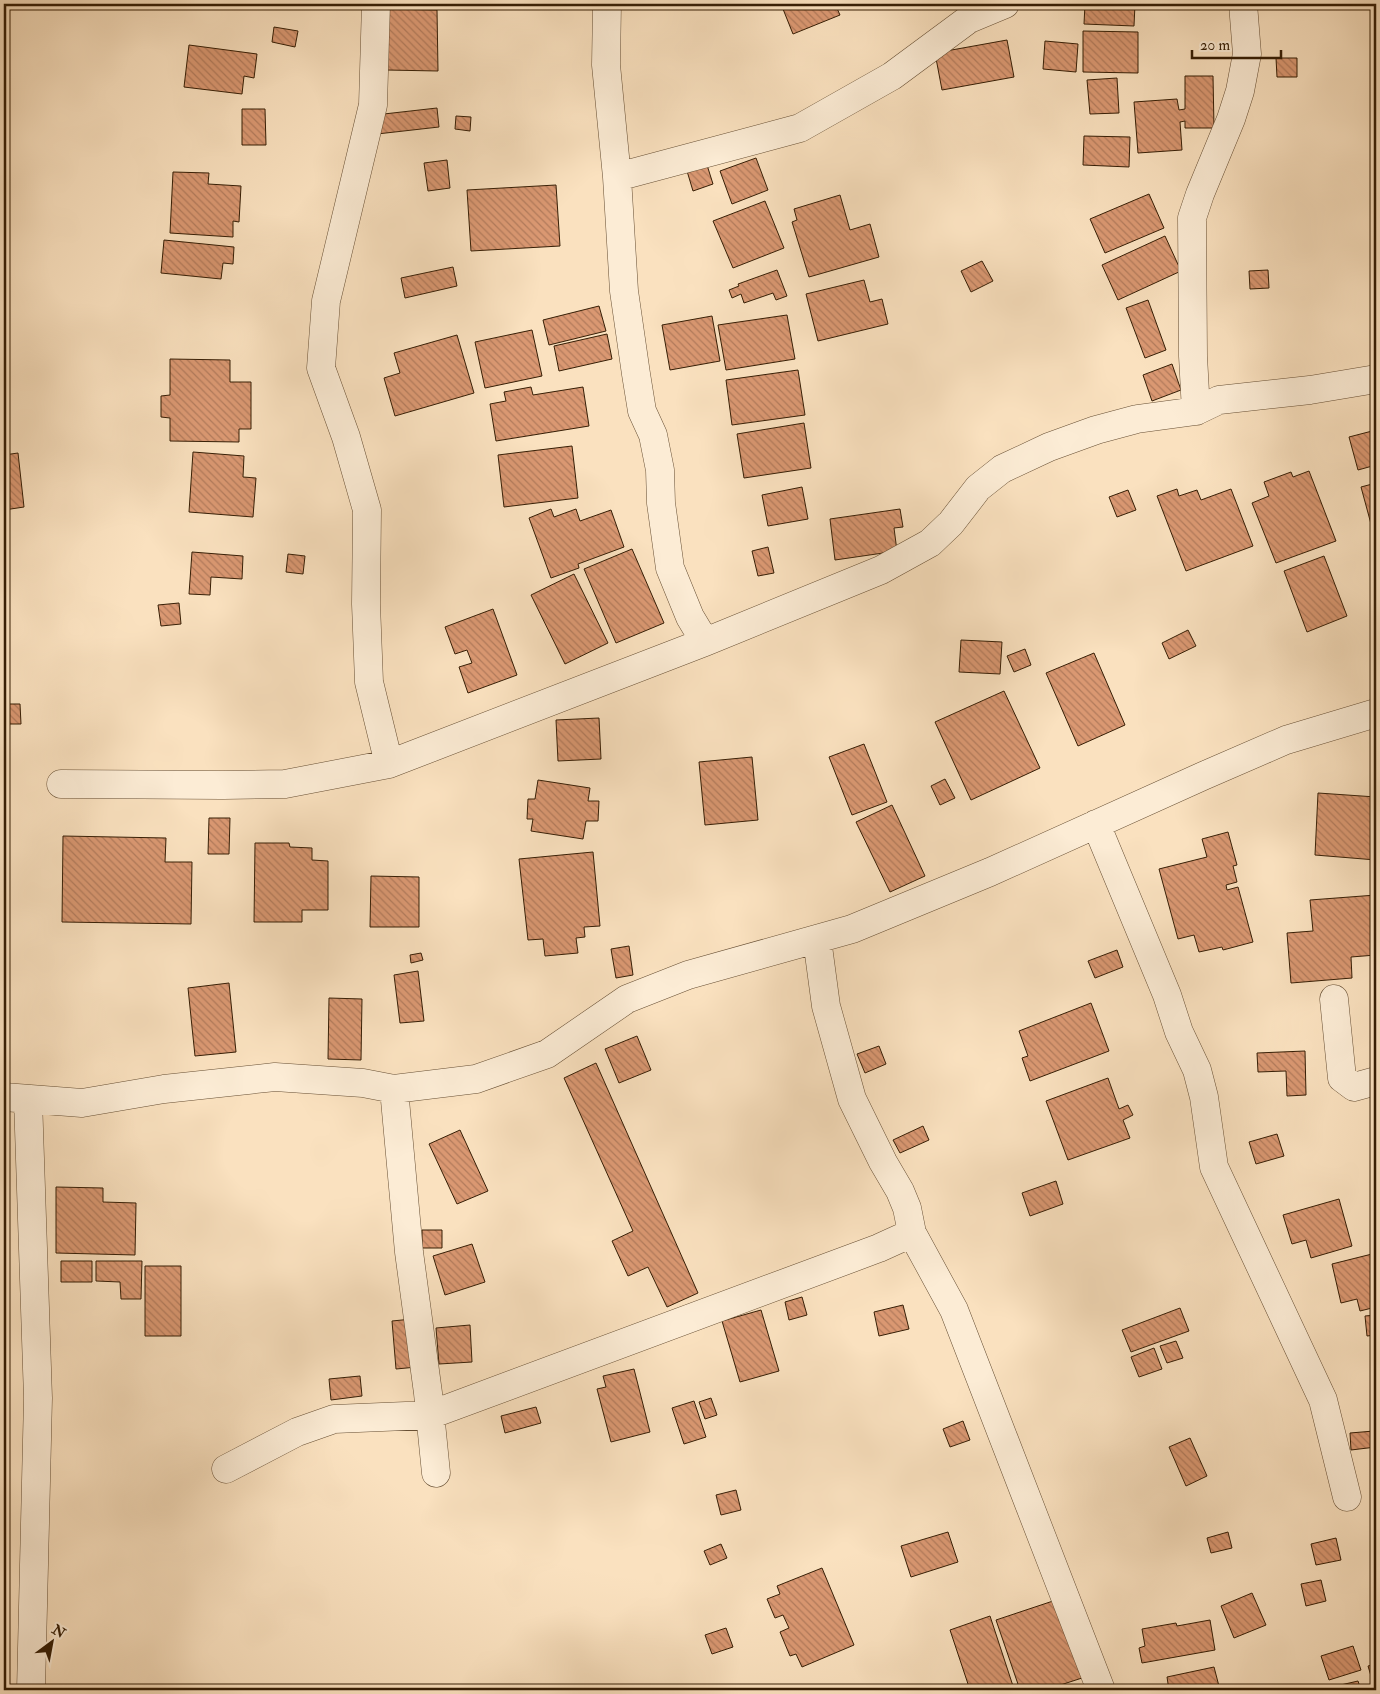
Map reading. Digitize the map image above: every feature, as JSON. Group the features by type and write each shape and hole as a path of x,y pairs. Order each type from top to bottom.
{"street":[{"path":"376,4 373,105 326,301 321,368 346,437 367,510 366,604 369,682 389,764"},
{"path":"607,4 606,64 617,177 624,291 642,411 653,435 660,470 661,503 670,568 690,618 705,642"},
{"path":"617,177 800,128 892,76 969,19 1005,4"},
{"path":"1196,411 1192,356 1192,218 1231,120 1240,91 1246,54 1243,4"},
{"path":"61,784 285,784 389,764 705,642 882,570 930,543 951,523 978,488 1002,469 1049,447 1096,430 1137,419 1196,411 1219,400 1310,390 1376,379"},
{"path":"31,1690 38,1398 16,1098 82,1103 164,1089 275,1077 363,1083 394,1089 476,1079 546,1054 627,999 688,975 861,925 990,872 1286,740 1376,713"},
{"path":"1096,824 1167,995 1179,1032 1197,1070 1204,1097 1214,1167 1323,1400 1347,1497"},
{"path":"817,939 826,1006 852,1099 882,1162 900,1191 907,1208 912,1233 954,1310 1093,1689"},
{"path":"1334,1000 1342,1078 1354,1087 1376,1081"},
{"path":"394,1089 409,1252 436,1472"},
{"path":"226,1469 297,1432 334,1419 430,1415 879,1248 912,1233"}],"building":[{"path":"421,4 421,6 403,5"},
{"path":"781,4 835,4 840,15 793,34"},
{"path":"1085,4 1135,4 1134,26 1084,24"},
{"path":"1372,4 1376,4 1376,35 1373,35"},
{"path":"385,9 437,10 438,71 386,70"},
{"path":"274,27 298,31 295,47 272,42"},
{"path":"1083,31 1138,32 1138,73 1083,72"},
{"path":"1007,40 1014,77 942,90 935,53"},
{"path":"1045,41 1078,44 1076,72 1043,69"},
{"path":"189,45 257,54 254,78 244,76 242,94 184,87"},
{"path":"1276,58 1297,58 1297,77 1277,77"},
{"path":"1185,76 1213,76 1214,128 1185,128 1185,121 1180,122 1182,150 1138,153 1134,102 1177,99 1179,110 1185,109"},
{"path":"1117,78 1119,113 1090,114 1087,80"},
{"path":"437,108 439,127 377,134 375,115"},
{"path":"242,109 265,109 266,145 242,145"},
{"path":"456,116 471,117 470,131 455,129"},
{"path":"1084,136 1130,137 1129,167 1083,165"},
{"path":"756,158 768,190 732,204 720,171"},
{"path":"447,160 450,188 428,191 424,163"},
{"path":"707,165 713,184 693,191 687,171"},
{"path":"173,172 209,173 208,184 241,186 239,222 233,221 233,237 170,233"},
{"path":"556,185 560,246 471,251 467,190"},
{"path":"1149,194 1164,228 1105,253 1090,219"},
{"path":"840,195 850,230 870,224 879,257 809,277 792,222 797,220 794,209"},
{"path":"765,201 784,248 733,268 713,221"},
{"path":"1165,236 1181,271 1118,300 1102,265"},
{"path":"164,240 234,247 233,264 223,263 221,279 161,273"},
{"path":"982,261 993,281 971,292 961,271"},
{"path":"453,267 457,286 405,298 401,278"},
{"path":"777,270 787,296 776,300 773,293 744,303 741,294 732,298 729,290 739,286 738,284"},
{"path":"1268,270 1269,288 1250,289 1249,271"},
{"path":"864,280 870,302 882,299 888,324 818,341 806,294"},
{"path":"1148,300 1166,350 1145,358 1126,308"},
{"path":"599,306 606,331 549,345 543,320"},
{"path":"787,315 795,359 726,370 718,325"},
{"path":"712,316 720,361 670,370 662,325"},
{"path":"532,330 542,376 485,388 475,342"},
{"path":"607,334 612,359 559,371 554,346"},
{"path":"457,335 474,393 395,416 384,378 400,373 394,353"},
{"path":"170,359 230,360 230,382 251,382 251,429 239,429 239,442 170,441 170,418 161,417 161,396 170,395"},
{"path":"1172,364 1181,390 1152,401 1143,375"},
{"path":"798,370 805,415 732,425 726,380"},
{"path":"531,387 533,395 583,387 589,426 496,441 490,404 506,401 504,392"},
{"path":"804,423 811,468 744,478 737,434"},
{"path":"1376,430 1376,465 1358,470 1349,437"},
{"path":"572,446 578,498 504,507 498,455"},
{"path":"193,452 244,456 243,477 256,478 253,517 189,512"},
{"path":"18,453 24,507 4,510 4,455"},
{"path":"1309,471 1336,541 1276,563 1252,503 1269,496 1264,482 1291,472 1293,477"},
{"path":"1376,483 1376,534 1374,535 1361,487"},
{"path":"802,487 808,519 768,526 762,495"},
{"path":"1177,489 1179,496 1197,490 1201,500 1231,489 1253,546 1186,571 1157,496"},
{"path":"1128,490 1136,510 1117,517 1109,497"},
{"path":"551,509 554,517 576,509 580,521 611,510 624,547 578,564 579,568 551,578 529,518"},
{"path":"900,509 903,527 894,528 897,551 835,560 830,519"},
{"path":"768,547 774,573 758,576 752,551"},
{"path":"632,549 664,623 616,643 584,569"},
{"path":"192,552 243,556 242,579 211,577 210,595 189,594"},
{"path":"288,554 305,556 303,574 286,572"},
{"path":"1324,556 1347,616 1307,632 1284,571"},
{"path":"574,574 608,643 565,664 531,595"},
{"path":"179,603 181,624 161,626 158,605"},
{"path":"493,609 517,675 468,693 459,667 472,663 467,650 455,654 445,627"},
{"path":"1188,630 1196,646 1169,659 1162,643"},
{"path":"961,640 1002,642 1000,674 959,672"},
{"path":"1025,649 1031,665 1014,672 1007,656"},
{"path":"1094,653 1125,725 1078,746 1046,673"},
{"path":"1004,691 1040,768 971,800 935,722"},
{"path":"4,704 20,704 21,724 4,724"},
{"path":"599,718 601,759 558,761 556,720"},
{"path":"864,744 887,802 852,815 829,757"},
{"path":"752,757 758,820 705,825 699,762"},
{"path":"945,779 955,798 940,805 931,786"},
{"path":"538,780 590,788 588,801 599,801 598,821 586,821 583,839 531,831 533,819 527,819 528,799 535,799"},
{"path":"1318,793 1376,797 1376,860 1315,855"},
{"path":"892,805 925,876 890,892 856,822"},
{"path":"209,818 230,818 229,854 208,854"},
{"path":"1228,832 1237,865 1233,866 1237,882 1226,885 1227,890 1238,887 1253,942 1223,950 1222,947 1199,952 1194,935 1178,939 1159,869 1207,857 1202,839"},
{"path":"63,836 166,838 165,862 192,862 191,924 62,922"},
{"path":"255,843 289,843 290,847 312,848 312,860 328,861 328,910 302,910 302,922 254,922"},
{"path":"593,852 600,926 584,927 585,937 576,938 578,953 545,956 543,939 528,940 519,859"},
{"path":"371,876 419,877 419,927 370,927"},
{"path":"1376,895 1376,955 1351,957 1352,978 1291,983 1287,933 1313,931 1310,900"},
{"path":"629,946 633,975 616,978 611,949"},
{"path":"1117,950 1123,967 1095,978 1088,961"},
{"path":"421,953 423,960 411,963 410,955"},
{"path":"418,971 424,1021 400,1023 394,975"},
{"path":"229,983 236,1052 195,1056 188,988"},
{"path":"329,998 362,999 361,1060 328,1059"},
{"path":"1091,1003 1109,1051 1030,1081 1022,1058 1028,1056 1019,1031"},
{"path":"637,1036 651,1070 619,1083 605,1049"},
{"path":"879,1046 886,1064 865,1073 857,1054"},
{"path":"1305,1051 1306,1095 1287,1096 1286,1071 1258,1072 1257,1053"},
{"path":"596,1063 698,1293 667,1307 648,1267 628,1276 612,1241 633,1231 564,1078"},
{"path":"1108,1078 1119,1109 1128,1105 1133,1115 1123,1120 1130,1138 1068,1160 1046,1101"},
{"path":"923,1126 929,1140 900,1153 893,1140"},
{"path":"460,1130 488,1191 457,1204 429,1144"},
{"path":"1277,1134 1284,1156 1256,1164 1249,1142"},
{"path":"1056,1181 1063,1204 1030,1216 1022,1193"},
{"path":"56,1187 103,1188 103,1202 136,1203 135,1255 56,1253"},
{"path":"1339,1199 1352,1246 1311,1258 1306,1240 1292,1244 1283,1215"},
{"path":"422,1230 442,1230 442,1248 422,1248"},
{"path":"472,1244 485,1282 445,1295 433,1256"},
{"path":"1376,1253 1376,1307 1360,1311 1357,1299 1341,1303 1332,1264"},
{"path":"61,1261 92,1261 92,1282 61,1282"},
{"path":"96,1261 142,1261 141,1299 121,1299 120,1282 96,1281"},
{"path":"145,1266 181,1266 181,1336 145,1336"},
{"path":"802,1297 807,1315 789,1320 785,1302"},
{"path":"903,1305 909,1329 879,1336 874,1312"},
{"path":"1180,1308 1189,1331 1131,1352 1122,1330"},
{"path":"761,1310 779,1371 740,1382 722,1321"},
{"path":"1376,1315 1376,1335 1367,1336 1365,1316"},
{"path":"412,1319 417,1367 396,1369 392,1321"},
{"path":"470,1325 472,1362 439,1364 436,1328"},
{"path":"1176,1341 1183,1358 1167,1363 1160,1346"},
{"path":"1154,1348 1162,1369 1139,1377 1131,1357"},
{"path":"634,1369 650,1432 611,1442 597,1389 606,1387 603,1376"},
{"path":"360,1376 362,1396 331,1400 329,1379"},
{"path":"711,1398 717,1415 705,1419 699,1402"},
{"path":"694,1401 706,1437 684,1444 672,1408"},
{"path":"536,1407 541,1423 505,1433 501,1416"},
{"path":"963,1421 970,1440 950,1447 943,1429"},
{"path":"1374,1431 1376,1447 1351,1450 1350,1433"},
{"path":"1190,1438 1207,1476 1186,1486 1169,1447"},
{"path":"736,1490 741,1510 721,1515 716,1495"},
{"path":"948,1532 958,1562 911,1577 901,1546"},
{"path":"1228,1532 1232,1548 1211,1553 1207,1538"},
{"path":"1336,1538 1341,1560 1316,1565 1311,1544"},
{"path":"721,1544 727,1558 710,1565 704,1551"},
{"path":"822,1568 854,1645 802,1667 796,1654 790,1656 780,1632 789,1628 783,1615 775,1618 767,1599 780,1594 777,1586"},
{"path":"1321,1580 1326,1601 1306,1606 1301,1584"},
{"path":"1252,1593 1266,1625 1234,1638 1221,1606"},
{"path":"1056,1600 1082,1678 1045,1690 1020,1690 996,1620"},
{"path":"990,1616 1013,1686 999,1690 970,1690 950,1630"},
{"path":"1210,1620 1215,1650 1142,1663 1139,1648 1145,1646 1142,1629 1176,1623 1177,1626"},
{"path":"726,1628 733,1647 712,1654 705,1635"},
{"path":"1353,1646 1361,1670 1329,1680 1321,1656"},
{"path":"1376,1664 1376,1685 1374,1686 1368,1666"},
{"path":"1214,1667 1220,1690 1169,1690 1167,1677"},
{"path":"1358,1681 1361,1690 1319,1690"}]}
